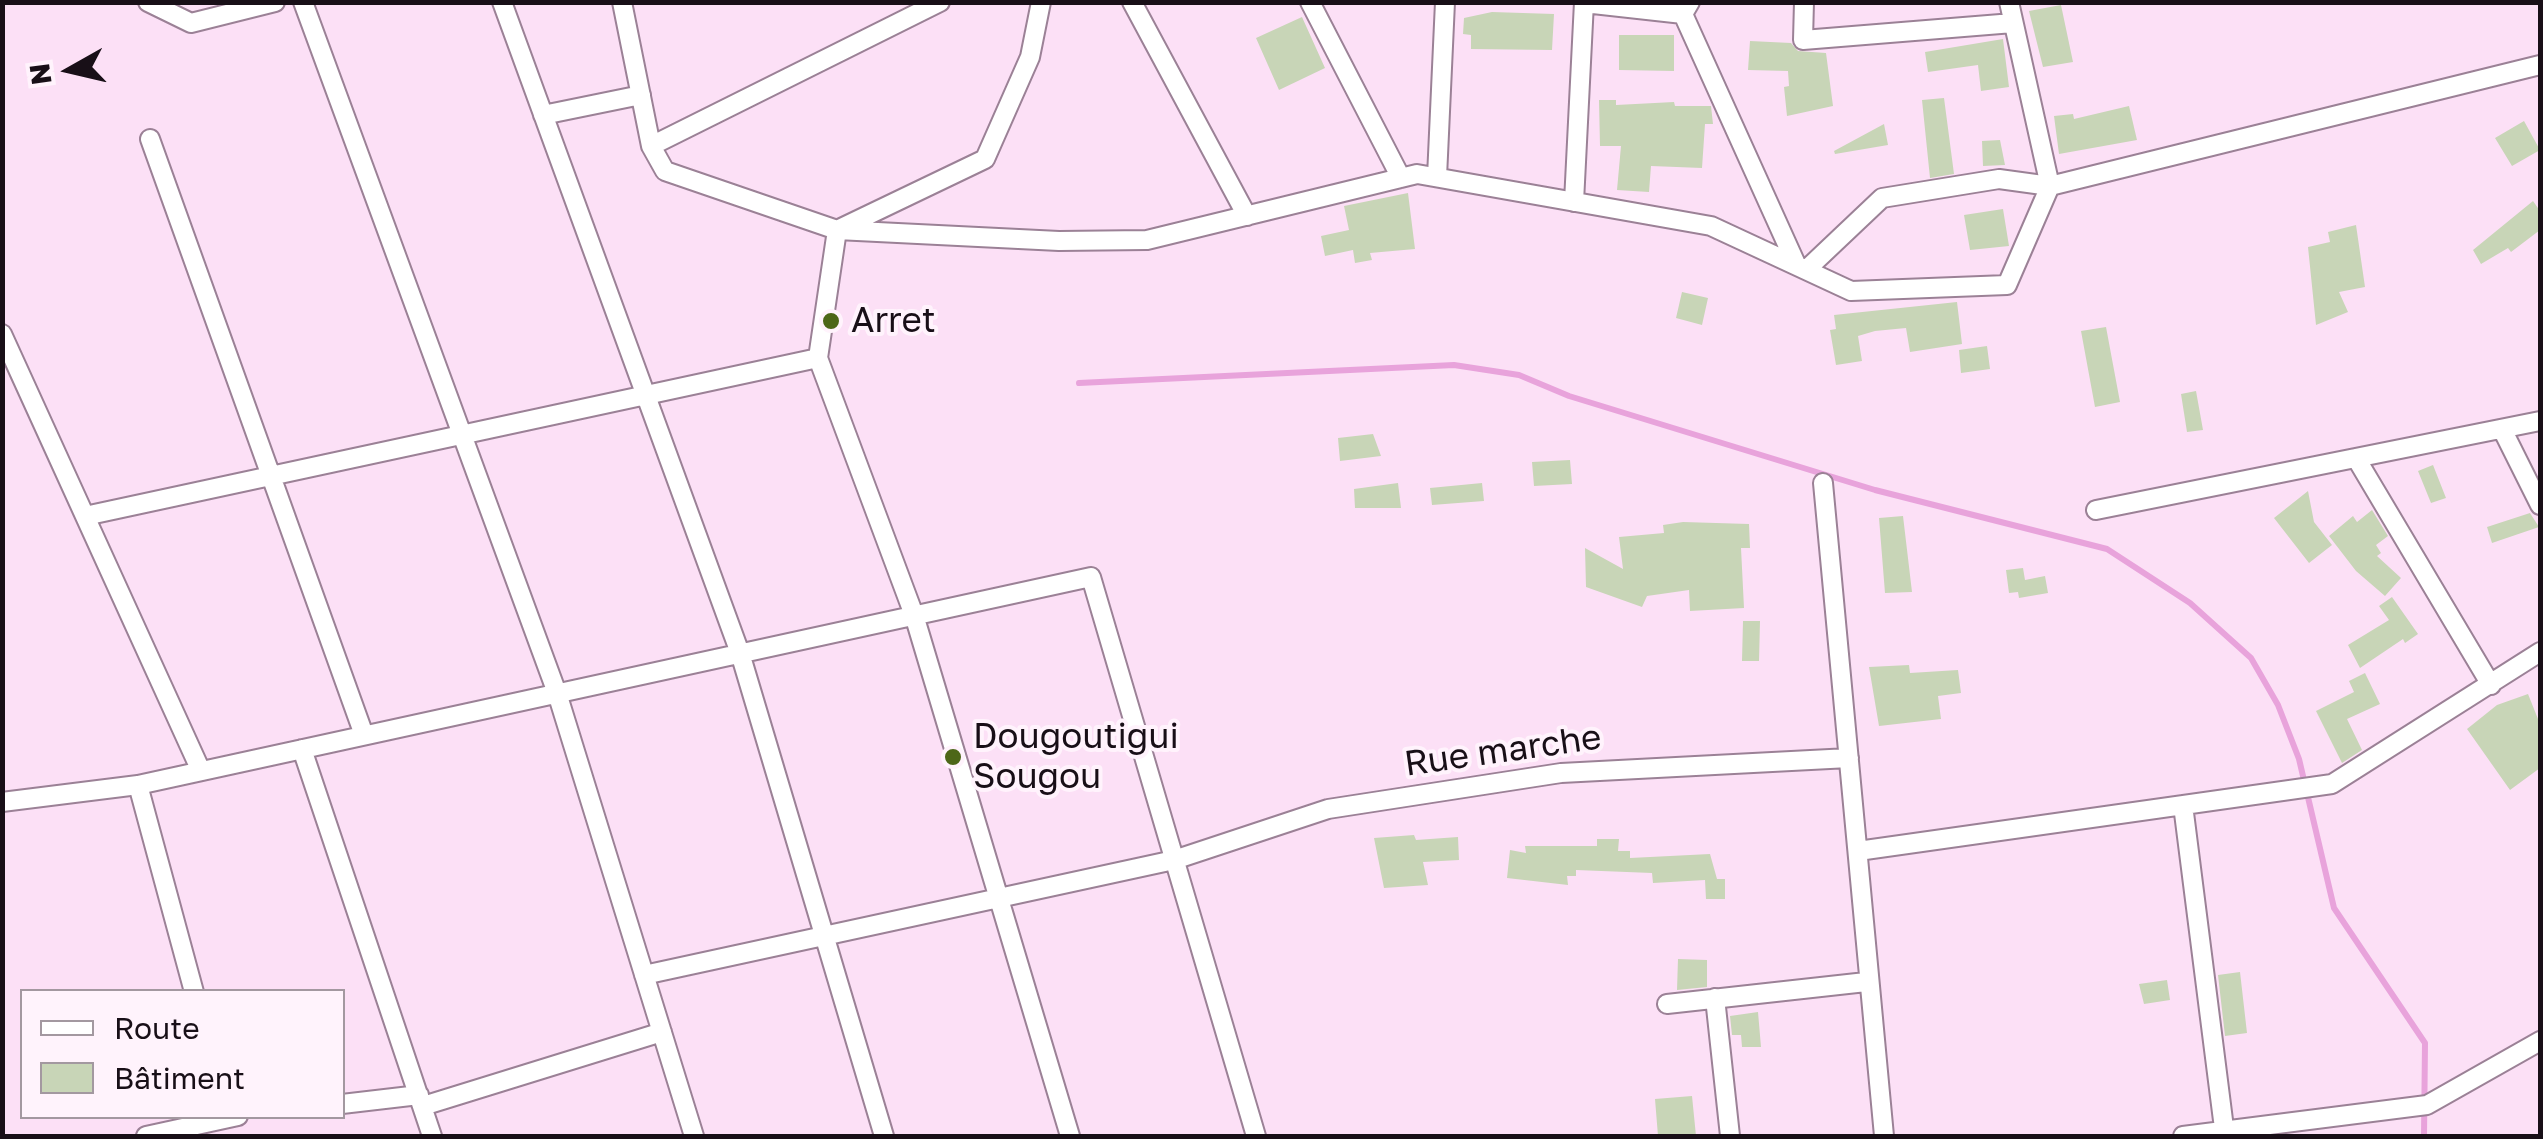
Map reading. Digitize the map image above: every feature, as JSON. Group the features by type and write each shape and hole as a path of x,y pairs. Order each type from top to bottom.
{"street":[{"path":"148,2 191,23 275,2"},
{"path":"303,2 556,693 694,1136"},
{"path":"502,2 740,654 884,1136"},
{"path":"622,2 651,146 665,171 836,230 1059,241 1146,240 1417,174 1711,226 1852,292 2008,285 2050,186 2009,2"},
{"path":"651,146 940,2"},
{"path":"836,230 985,158 1030,57 1042,2"},
{"path":"1132,2 1247,216"},
{"path":"1310,2 1401,178"},
{"path":"1437,177 1445,2"},
{"path":"1804,2 1803,40 2014,23"},
{"path":"1574,202 1584,3 1686,8 1802,266"},
{"path":"1802,266 1882,198 1999,179 2050,186 2540,65"},
{"path":"543,116 641,96"},
{"path":"150,138 364,736"},
{"path":"836,230 818,358 914,615 1070,1136"},
{"path":"2,334 201,771"},
{"path":"85,516 818,358"},
{"path":"2096,510 2540,421"},
{"path":"2502,429 2540,505"},
{"path":"2356,458 2491,684"},
{"path":"1823,483 1858,851 1866,982 1884,1136"},
{"path":"5,796 138,784 1091,577 1256,1136"},
{"path":"1858,851 2332,784 2540,652"},
{"path":"302,749 432,1136"},
{"name":"Rue marche","path":"644,975 1174,860 1328,809 1561,773 1849,758"},
{"path":"138,784 193,989"},
{"path":"2182,805 2225,1134"},
{"path":"1667,1004 1866,982"},
{"path":"1714,998 1730,1136"},
{"path":"345,1104 421,1100 662,1032"},
{"path":"2184,1136 2225,1134 2427,1106 2540,1042"},
{"path":"146,1136 219,1119"}],"building":[{"path":"2061,5 2073,62 2043,67 2029,11"},
{"path":"1492,12 1554,14 1552,50 1471,49 1471,35 1463,34 1464,18"},
{"path":"1302,17 1325,68 1279,90 1256,38"},
{"path":"1619,35 1674,35 1674,71 1619,70"},
{"path":"2003,39 2009,87 1981,91 1978,65 1928,72 1925,52"},
{"path":"1750,41 1791,43 1798,51 1826,53 1833,106 1787,116 1784,87 1789,86 1788,71 1748,70"},
{"path":"1944,98 1954,174 1930,178 1922,100"},
{"path":"1599,100 1616,100 1616,105 1674,102 1675,106 1711,106 1713,124 1705,124 1702,168 1651,166 1649,192 1617,190 1621,146 1600,146"},
{"path":"2129,106 2137,140 2059,154 2054,116 2073,114 2074,119"},
{"path":"2524,121 2540,150 2512,166 2495,138"},
{"path":"1884,124 1888,145 1835,154 1834,151"},
{"path":"2000,140 2005,165 1983,166 1982,141"},
{"path":"1408,193 1415,249 1370,253 1372,260 1355,263 1353,250 1325,256 1321,236 1349,230 1344,206"},
{"path":"2533,201 2540,211 2540,230 2511,252 2508,248 2481,264 2473,250"},
{"path":"2003,209 2009,246 1970,250 1964,215"},
{"path":"2356,225 2365,287 2339,292 2348,312 2316,325 2308,247 2330,242 2328,232"},
{"path":"1682,292 1708,298 1702,325 1676,318"},
{"path":"1957,302 1962,344 1910,352 1906,328 1875,331 1858,336 1862,361 1836,365 1830,330 1836,329 1834,315"},
{"path":"2106,327 2120,402 2095,407 2081,331"},
{"path":"1987,346 1990,369 1961,373 1959,350"},
{"path":"2196,391 2203,430 2187,432 2181,394"},
{"path":"1373,434 1381,456 1340,461 1338,438"},
{"path":"1570,460 1572,484 1534,486 1532,462"},
{"path":"2433,465 2446,498 2431,503 2418,471"},
{"path":"1398,483 1401,508 1355,508 1354,489"},
{"path":"1482,483 1484,501 1432,505 1430,488"},
{"path":"2308,491 2314,522 2332,545 2309,563 2274,518"},
{"path":"2372,510 2388,536 2376,545 2381,553 2377,556 2401,578 2385,596 2356,571 2329,536 2353,516 2357,522"},
{"path":"2530,513 2539,527 2492,543 2487,527"},
{"path":"1903,516 1912,592 1885,593 1879,518"},
{"path":"1749,524 1750,548 1741,548 1744,608 1690,611 1689,590 1647,596 1642,607 1586,587 1585,548 1623,569 1619,537 1664,533 1663,525"},
{"path":"2023,568 2025,580 2045,576 2048,593 2019,598 2018,592 2009,593 2006,570"},
{"path":"2392,597 2418,634 2405,643 2403,639 2360,668 2348,645 2389,620 2379,606"},
{"path":"1743,621 1760,621 1759,661 1742,661"},
{"path":"1909,665 1910,673 1958,670 1961,693 1938,696 1941,719 1879,726 1869,667"},
{"path":"2365,673 2380,704 2347,719 2362,750 2342,763 2316,711 2354,692 2349,681"},
{"path":"2528,694 2540,724 2540,768 2510,790 2467,729 2497,705"},
{"path":"1414,835 1416,840 1458,837 1459,860 1423,862 1428,885 1384,888 1374,838"},
{"path":"1597,839 1619,839 1618,851 1630,851 1630,858 1710,854 1717,879 1725,879 1725,899 1706,899 1705,880 1653,883 1652,873 1576,870 1576,876 1567,876 1568,885 1507,878 1510,850 1526,853 1525,846 1597,846"},
{"path":"1678,959 1707,960 1707,987 1677,990"},
{"path":"2240,972 2247,1033 2225,1036 2218,975"},
{"path":"2167,980 2170,1000 2144,1004 2139,984"},
{"path":"1758,1012 1761,1047 1742,1047 1741,1035 1732,1035 1730,1016"},
{"path":"1692,1096 1696,1136 1658,1136 1655,1099"}],"waterway":[{"path":"1079,383 1454,365 1519,375 1569,396 1875,490 2107,549 2190,603 2251,658 2278,705 2299,759 2334,908 2425,1043 2424,1136"}],"place":[{"name":"Arret","path":"831,321"},
{"name":"Dougoutigui Sougou","path":"953,757"}]}
